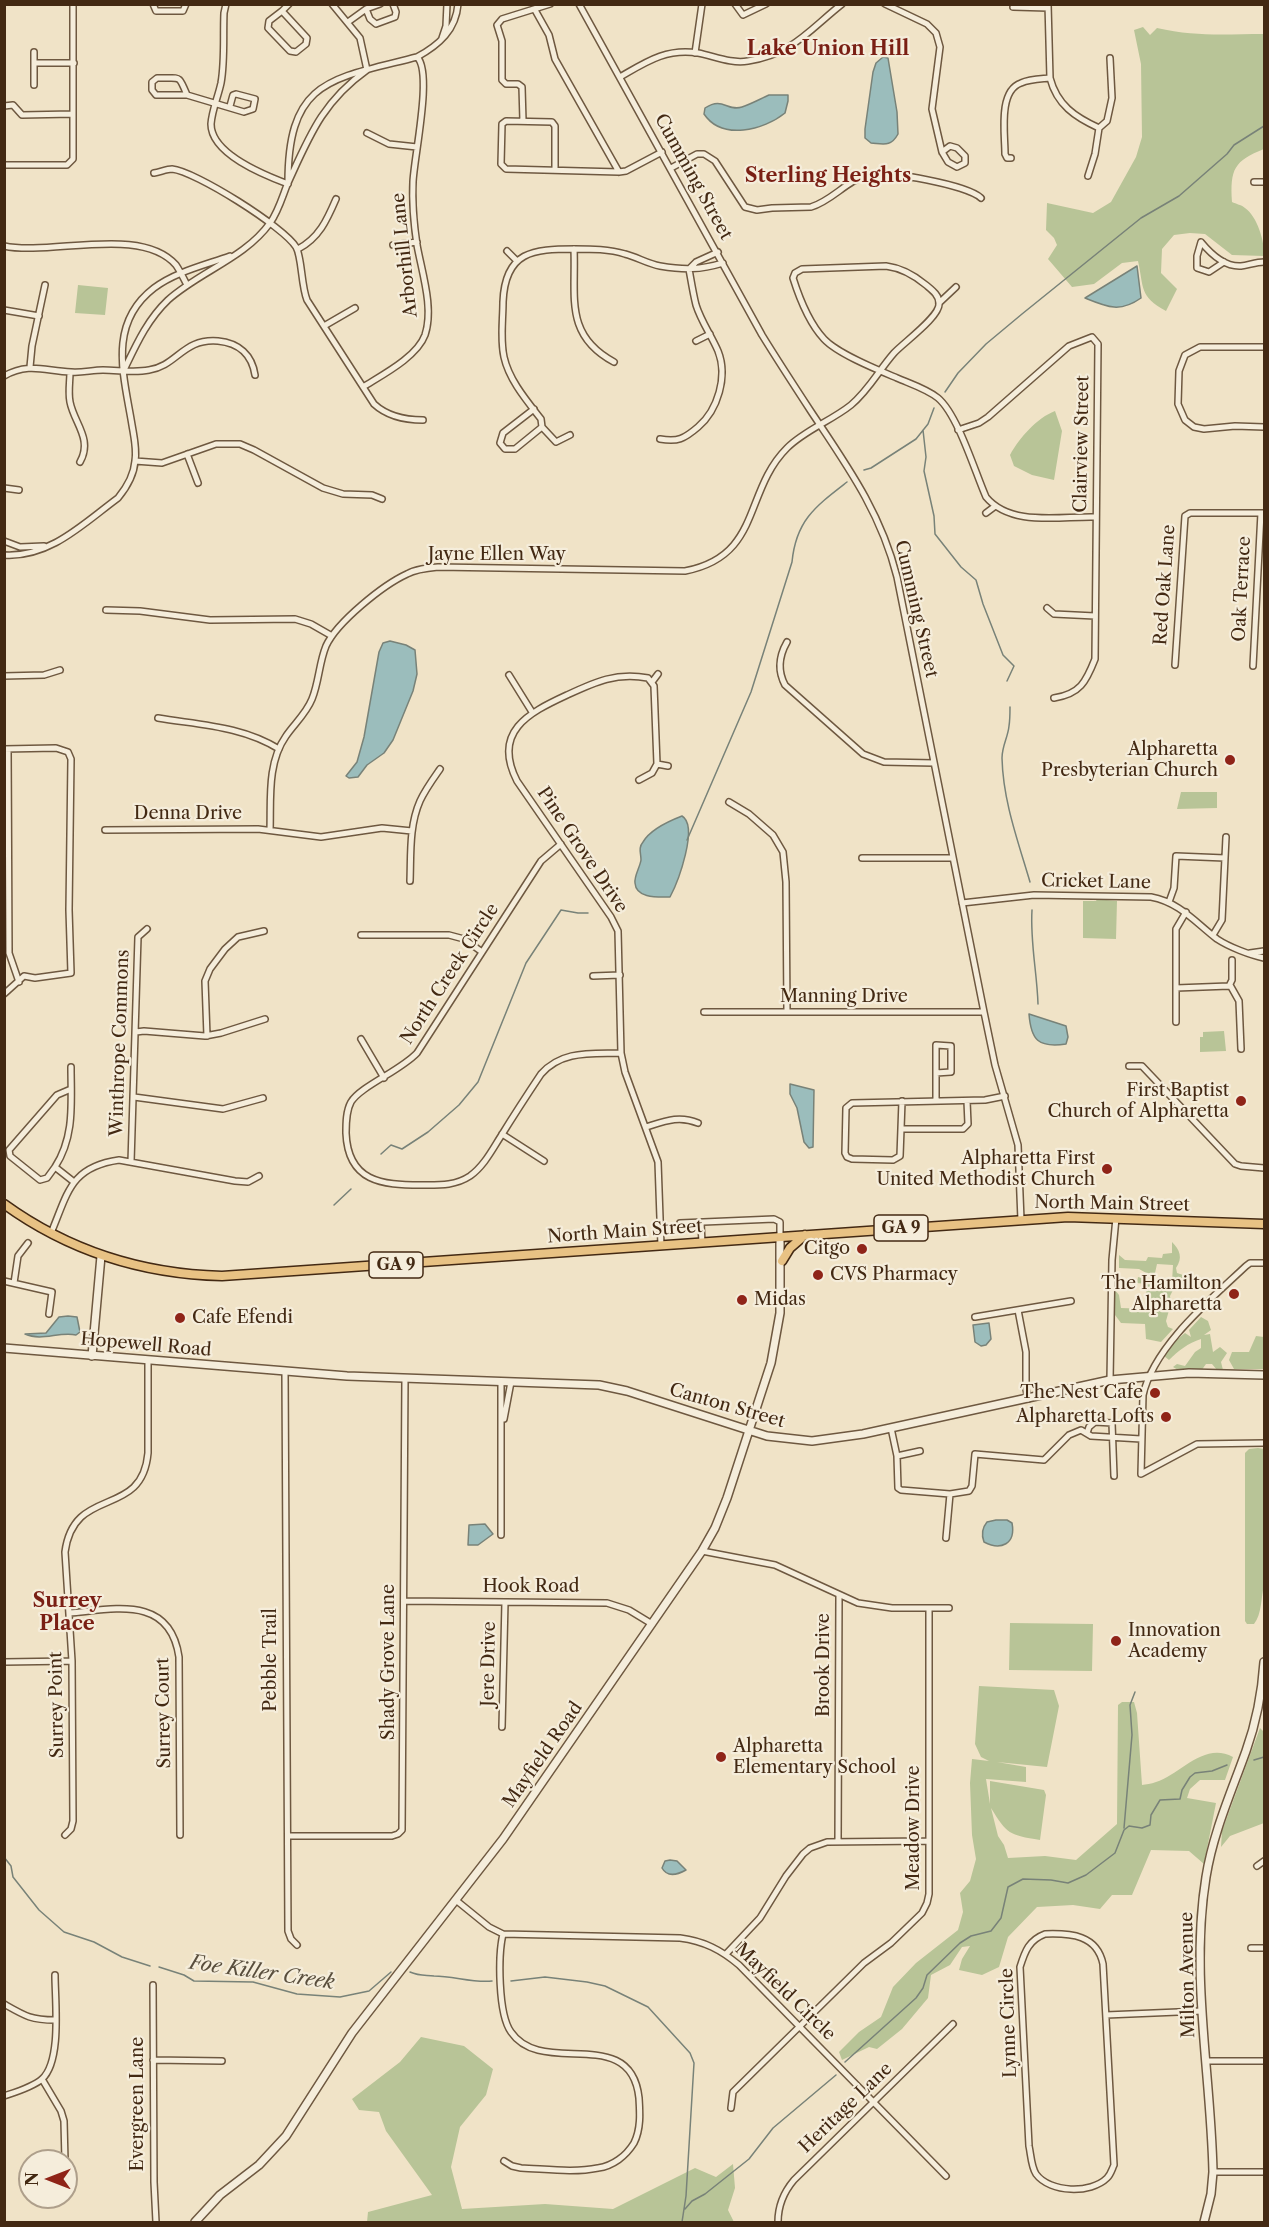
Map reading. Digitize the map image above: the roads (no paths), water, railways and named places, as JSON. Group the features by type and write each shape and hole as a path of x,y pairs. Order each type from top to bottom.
{"main road":[{"name":"North Main Street","path":"4,1204 51,1233 101,1256 162,1272 222,1276 1068,1217 1264,1224"},
{"path":"782,1261 790,1248 805,1235"}],"street":[{"path":"4,165 67,165 73,159 72,4"},
{"path":"153,4 156,11 179,13 183,11 186,4"},
{"path":"226,4 222,73 211,125 215,139 218,145 267,176 288,184"},
{"path":"282,11 307,38 306,44 296,52 290,51 268,28 269,21 289,4"},
{"path":"332,4 360,38 367,70"},
{"path":"348,22 366,9 380,4"},
{"path":"366,9 373,23 379,24 395,17 393,4"},
{"path":"440,42 446,26 447,4"},
{"path":"288,184 291,139 297,117 308,99 323,86 338,78 417,57 440,42 454,21 458,4"},
{"path":"523,121 522,87 518,84 506,84 502,80 502,41 497,25 502,19 550,4"},
{"name":"Cumming Street","path":"579,4 768,344 866,495 888,543 897,577 984,1012 1018,1145 1021,1220"},
{"path":"695,53 702,4"},
{"path":"735,4 743,15 766,4"},
{"path":"620,77 659,55 695,53 730,61 756,59 799,42 842,4"},
{"path":"885,4 927,24 936,33 940,47 932,109 942,152"},
{"path":"1014,7 1048,6 1050,78 1057,97 1070,112 1099,128"},
{"path":"535,10 549,35 555,59 619,172"},
{"path":"33,52 34,85"},
{"name":"Arborhill Lane","path":"363,387 419,347 426,332 428,306 417,242 413,190 424,78 422,62 417,57"},
{"path":"1089,176 1099,128 1107,122 1112,98 1110,58"},
{"path":"34,63 74,63"},
{"path":"124,370 150,321 169,299 248,245 270,223 322,113 339,93 367,70"},
{"path":"187,95 180,79 157,78 152,82 152,90 156,95 187,95 241,111 251,111 255,99 236,94 233,95 230,106"},
{"path":"1011,158 1007,158 1005,154 1007,94 1013,87 1024,82 1050,78"},
{"path":"1009,81 1013,87"},
{"path":"4,105 13,105 22,115 74,114"},
{"path":"555,170 554,124 549,121 506,121 502,124 502,167 506,169 619,172 626,171 662,152"},
{"path":"367,133 389,144 417,147"},
{"path":"671,168 697,154 709,155 716,161 741,204 750,210 820,205 860,178 876,174 912,177 971,191 981,198"},
{"path":"154,174 171,169 192,176 284,232 298,249 302,288 307,300 374,404 381,411 411,420 423,420"},
{"path":"1254,182 1264,182"},
{"path":"298,249 310,243 322,228 336,199"},
{"path":"393,245 417,242"},
{"path":"1224,262 1209,272 1197,268 1197,256 1201,242 1224,262 1242,266 1264,262"},
{"path":"4,246 21,248 81,245 150,248 175,265 188,285"},
{"path":"570,435 556,442 542,427 541,420 507,369 503,354 504,288 507,274 517,261 535,250 553,248 608,249 656,266 700,269 723,263"},
{"path":"574,249 573,308 577,321 592,347 614,362"},
{"path":"507,251 517,261"},
{"path":"689,268 696,262 718,252"},
{"path":"4,555 23,554 51,545 118,498 130,481 135,461 135,445 121,356 123,337 129,320 139,302 153,288 181,274 230,256"},
{"path":"939,303 936,294 911,273 886,266 802,269 795,273 793,278 798,296 823,338 832,346 938,398 950,410 986,497 994,507 1018,516 1095,517"},
{"path":"660,439 675,441 688,435 702,423 714,407 719,390 722,369 719,354 696,304 689,268"},
{"path":"30,367 32,346 45,285"},
{"name":"Jayne Ellen Way","path":"270,830 272,773 279,749 311,702 317,685 322,655 332,636 347,618 393,581 423,568 685,571 710,564 727,554 743,533 770,471 780,455 796,440 857,400 893,354 934,315 939,303 956,286"},
{"path":"324,326 355,308"},
{"path":"4,310 39,316"},
{"path":"696,341 710,334"},
{"name":"Clairview Street","path":"958,430 979,423 988,417 1069,346 1092,337 1095,339 1098,344 1095,659 1080,687 1069,695 1054,698"},
{"path":"4,376 30,367 70,372 148,370 160,367 194,344 205,341 227,342 247,353 253,364 255,375"},
{"path":"1264,347 1200,347 1192,350 1180,363 1179,382 1179,410 1185,420 1194,427 1204,429 1235,426 1264,427"},
{"path":"70,372 70,404 82,428 85,440 80,462"},
{"path":"534,409 503,433 500,443 505,449 515,449 542,427"},
{"path":"135,461 162,462 216,444 240,444 323,488 343,494 372,495 382,499"},
{"path":"187,454 198,483"},
{"path":"4,488 19,490"},
{"path":"986,513 994,507"},
{"name":"Red Oak Lane","path":"1175,665 1185,516 1190,513 1263,513"},
{"name":"Oak Terrace","path":"1253,666 1263,513"},
{"path":"4,540 20,547 51,545"},
{"path":"1047,608 1054,614 1095,616"},
{"path":"106,610 140,611 210,620 295,619 311,624 332,636"},
{"path":"787,642 779,662 780,673 785,685 856,749 870,758 884,762 934,763"},
{"path":"4,676 44,675 60,670"},
{"path":"639,780 652,773 657,764 652,682 658,674"},
{"path":"509,675 532,712"},
{"name":"Pine Grove Drive","path":"652,682 644,677 604,679 532,712 521,722 513,735 510,764 517,781 615,924 619,940 621,1053 625,1072 658,1162 661,1246"},
{"path":"158,718 244,732 261,738 279,749"},
{"path":"4,994 19,982 24,976 35,978 71,973 69,910 71,759 68,752 56,748 7,749 6,848 9,953 19,982"},
{"path":"657,764 668,766"},
{"path":"410,881 412,831 420,802 440,769"},
{"path":"729,802 749,814 773,835 783,852 786,882 787,1012"},
{"name":"Denna Drive","path":"105,830 270,830 321,837 382,828 412,831"},
{"path":"1213,935 1222,920 1226,837"},
{"name":"North Creek Circle","path":"561,844 541,861 417,1053 404,1066 354,1098 348,1109 346,1124 346,1143 351,1158 361,1171 375,1181 395,1185 459,1182 479,1168 541,1074 553,1062 574,1054 621,1053"},
{"path":"1169,902 1174,888 1176,856 1225,858"},
{"path":"862,858 953,858"},
{"name":"Cricket Lane","path":"962,903 1035,895 1143,896 1169,902 1232,947 1264,958"},
{"path":"1176,1022 1176,929 1186,912"},
{"name":"Winthrope Commons","path":"131,1162 138,937 147,929"},
{"path":"207,1036 205,981 210,969 225,949 238,937 264,931"},
{"path":"361,935 449,935 464,939 483,952"},
{"path":"1250,953 1264,951"},
{"path":"1232,960 1230,985 1239,1001 1241,1049"},
{"path":"593,976 620,975"},
{"path":"1176,988 1222,988 1230,985"},
{"name":"Manning Drive","path":"704,1012 984,1012"},
{"path":"136,1032 144,1030 207,1036 265,1018"},
{"path":"361,1039 384,1078"},
{"path":"936,1073 951,1072 951,1046 936,1045 936,1073 936,1101"},
{"path":"1129,1066 1142,1066 1235,1164 1264,1168"},
{"path":"71,1067 71,1089 69,1136 64,1152 55,1167 47,1178 40,1180 10,1156 9,1150 57,1095 71,1089"},
{"path":"902,1101 901,1152 897,1159 852,1159 848,1157 845,1153 844,1118 848,1105 852,1103 902,1101 967,1101 1005,1096"},
{"path":"134,1097 223,1109 263,1098"},
{"path":"902,1129 963,1129 968,1124 967,1101"},
{"path":"646,1127 676,1118 698,1123"},
{"path":"502,1134 544,1161"},
{"path":"51,1233 77,1177 105,1162 119,1160 235,1181 248,1182 259,1176"},
{"path":"55,1167 74,1182"},
{"path":"1110,1380 1112,1260 1116,1218"},
{"path":"680,1223 774,1219 780,1222 780,1237"},
{"path":"701,1223 702,1243"},
{"name":"Mayfield Road","path":"195,2223 220,2195 259,2165 286,2136 352,2032 457,1901 503,1839 702,1551 725,1504 771,1363 777,1336 782,1261 780,1237"},
{"path":"14,1283 18,1256 28,1243"},
{"path":"92,1356 101,1256"},
{"path":"1264,1263 1250,1263 1175,1336 1159,1357 1149,1376 1143,1395 1141,1474 1197,1444 1264,1443"},
{"path":"4,1281 52,1292 50,1314"},
{"path":"975,1317 1071,1301"},
{"path":"1018,1310 1026,1352 1028,1399"},
{"name":"Hopewell Road","path":"4,1348 285,1372"},
{"name":"Surrey Point","path":"65,1835 71,1829 73,1821 72,1661 65,1552 71,1529 78,1519 88,1510 130,1492 140,1481 146,1468 148,1360"},
{"name":"Canton Street","path":"285,1372 599,1385 627,1391 749,1431 779,1438 812,1441 831,1440 891,1428 1110,1380 1189,1373 1264,1375"},
{"name":"Pebble Trail","path":"285,1372 288,1930 297,1946"},
{"name":"Shady Grove Lane","path":"288,1836 392,1836 402,1830 405,1378"},
{"path":"501,1382 503,1427 501,1535"},
{"path":"503,1427 511,1382"},
{"path":"502,1398 509,1398"},
{"path":"1087,1433 1089,1426 1095,1422 1110,1422 1113,1426 1114,1476"},
{"path":"891,1428 897,1456 898,1488 950,1494 969,1491 972,1486 975,1454 1044,1460 1071,1434 1081,1430 1091,1436 1141,1439"},
{"path":"897,1456 920,1451"},
{"path":"946,1538 950,1494"},
{"path":"702,1551 776,1565 839,1596 872,1606 949,1608"},
{"name":"Brook Drive","path":"838,1842 839,1596"},
{"name":"Hook Road","path":"404,1601 607,1603 629,1610 652,1624"},
{"name":"Jere Drive","path":"502,1727 505,1602"},
{"name":"Meadow Drive","path":"731,2108 733,2092 864,1964 891,1943 925,1909 929,1894 929,1608"},
{"name":"Surrey Court","path":"70,1612 140,1609 160,1618 174,1636 179,1657 180,1834"},
{"path":"4,1662 72,1661"},
{"name":"Milton Avenue","path":"1204,2223 1211,2194 1213,2172 1202,2011 1200,1934 1206,1874 1219,1824 1251,1734 1259,1703 1264,1662"},
{"path":"726,1954 760,1918 786,1876 803,1854 819,1844 929,1841"},
{"path":"1257,1866 1264,1861"},
{"path":"457,1901 489,1927 503,1934 501,1941 501,2006 504,2020 511,2032 523,2044 538,2051 597,2054 617,2061 628,2070 636,2083 640,2118 638,2133 631,2148 620,2159 605,2167 590,2169 521,2168 504,2161"},
{"name":"Mayfield Circle","path":"503,1934 680,1938 704,1943 726,1954 800,2026 946,2176"},
{"name":"Lynne Circle","path":"1051,1934 1077,1935 1092,1942 1101,1955 1103,1964 1106,2015 1114,2165 1108,2177 1092,2186 1066,2188 1054,2186 1040,2178 1035,2172 1029,2146 1020,1975 1024,1954 1030,1943 1036,1938 1051,1934"},
{"path":"1251,1948 1264,1948"},
{"path":"4,2096 42,2079 51,2065 54,2050 55,1975"},
{"name":"Evergreen Lane","path":"153,1985 156,2223"},
{"path":"4,2004 27,2018 55,2020"},
{"path":"1106,2015 1202,2011"},
{"name":"Heritage Lane","path":"778,2223 779,2205 788,2186 952,2024"},
{"path":"153,2060 222,2061"},
{"path":"1206,2061 1264,2061"},
{"path":"42,2079 61,2111 64,2121 65,2149"},
{"path":"1213,2172 1264,2172"}],"water":[{"path":"883,57 888,58 897,112 898,134 890,143 883,144 871,143 865,138 865,129 873,72 876,63"},
{"path":"769,95 788,95 785,113 755,128 732,130 721,128 704,114 705,108 716,103 737,108"},
{"path":"1137,266 1141,298 1133,303 1113,307 1085,298"},
{"path":"390,641 415,650 417,674 413,691 393,740 384,753 367,765 358,777 349,778 346,776 357,762 364,737 379,652 383,643"},
{"path":"682,816 687,822 688,842 682,867 670,897 654,897 639,892 636,888 635,877 641,860 641,844 655,830"},
{"path":"1029,1014 1066,1026 1068,1037 1066,1044 1049,1045 1038,1040 1034,1036"},
{"path":"790,1084 814,1090 813,1147 809,1148 804,1142 797,1108 790,1094"},
{"path":"59,1317 77,1317 80,1332 76,1335 38,1337 25,1334 46,1333"},
{"path":"989,1323 991,1339 986,1345 981,1346 975,1342 973,1325"},
{"path":"1007,1520 1012,1523 1013,1530 1006,1544 996,1546 984,1542 982,1531 987,1522"},
{"path":"485,1524 493,1534 478,1545 468,1545 469,1525"},
{"path":"665,1861 677,1861 686,1870 676,1874 667,1873 662,1868"}],"waterway":[{"path":"945,392 958,373 986,344 1141,218 1179,196 1227,154 1234,145 1264,126"},
{"path":"864,470 871,468 916,439 928,424 934,408"},
{"path":"923,430 926,457 924,471 934,516 935,534 961,567 976,580 1003,655 1014,666 1007,681"},
{"path":"687,840 751,692 792,562 798,535 809,515 847,482"},
{"path":"1010,707 1010,719 1002,754 1003,774 1012,821 1030,882"},
{"path":"381,1154 391,1145 402,1149 428,1132 459,1105 478,1082 526,963 561,910 588,913"},
{"path":"1032,910 1038,1004"},
{"path":"334,1205 351,1189"},
{"path":"1124,1828 1132,1735 1130,1705 1135,1692"},
{"path":"1254,1760 1264,1757"},
{"path":"845,2062 916,1998 923,1988 927,1975 960,1943 971,1936 991,1931 1001,1918 1008,1887 1023,1879 1068,1883 1086,1875 1115,1853 1124,1830 1129,1826 1142,1828 1150,1825 1151,1815 1160,1800 1180,1799 1182,1790 1195,1773 1212,1771 1227,1765"},
{"name":"Foe Killer Creek","path":"4,1857 11,1866 13,1877 39,1910 64,1932 94,1942 122,1957 150,1966"},
{"name":"Foe Killer Creek","path":"159,1967 184,1975 194,1981 253,1982 297,1994 340,1997 369,1991 391,1972"},
{"name":"Foe Killer Creek","path":"410,1972 492,1981"},
{"name":"Foe Killer Creek","path":"511,1981 545,1977 605,1986 648,2007 690,2053 694,2063 686,2196 682,2222"},
{"path":"685,2209 692,2201 705,2194 749,2159 773,2128 836,2075"}],"place":[{"name":"Alpharetta Presbyterian Church","path":"1230,760"},
{"name":"First Baptist Church of Alpharetta","path":"1241,1101"},
{"name":"Alpharetta First United Methodist Church","path":"1107,1169"},
{"name":"Citgo","path":"862,1249"},
{"name":"CVS Pharmacy","path":"818,1275"},
{"name":"The Hamilton Alpharetta","path":"1234,1294"},
{"name":"Midas","path":"742,1300"},
{"name":"Cafe Efendi","path":"180,1318"},
{"name":"The Nest Cafe","path":"1155,1393"},
{"name":"Alpharetta Lofts","path":"1166,1417"},
{"name":"Innovation Academy","path":"1116,1641"},
{"name":"Alpharetta Elementary School","path":"721,1757"}],"district":[{"name":"Lake Union Hill","path":"828,49"},
{"name":"Sterling Heights","path":"828,176"},
{"name":"Surrey Place","path":"67,1612"}]}
